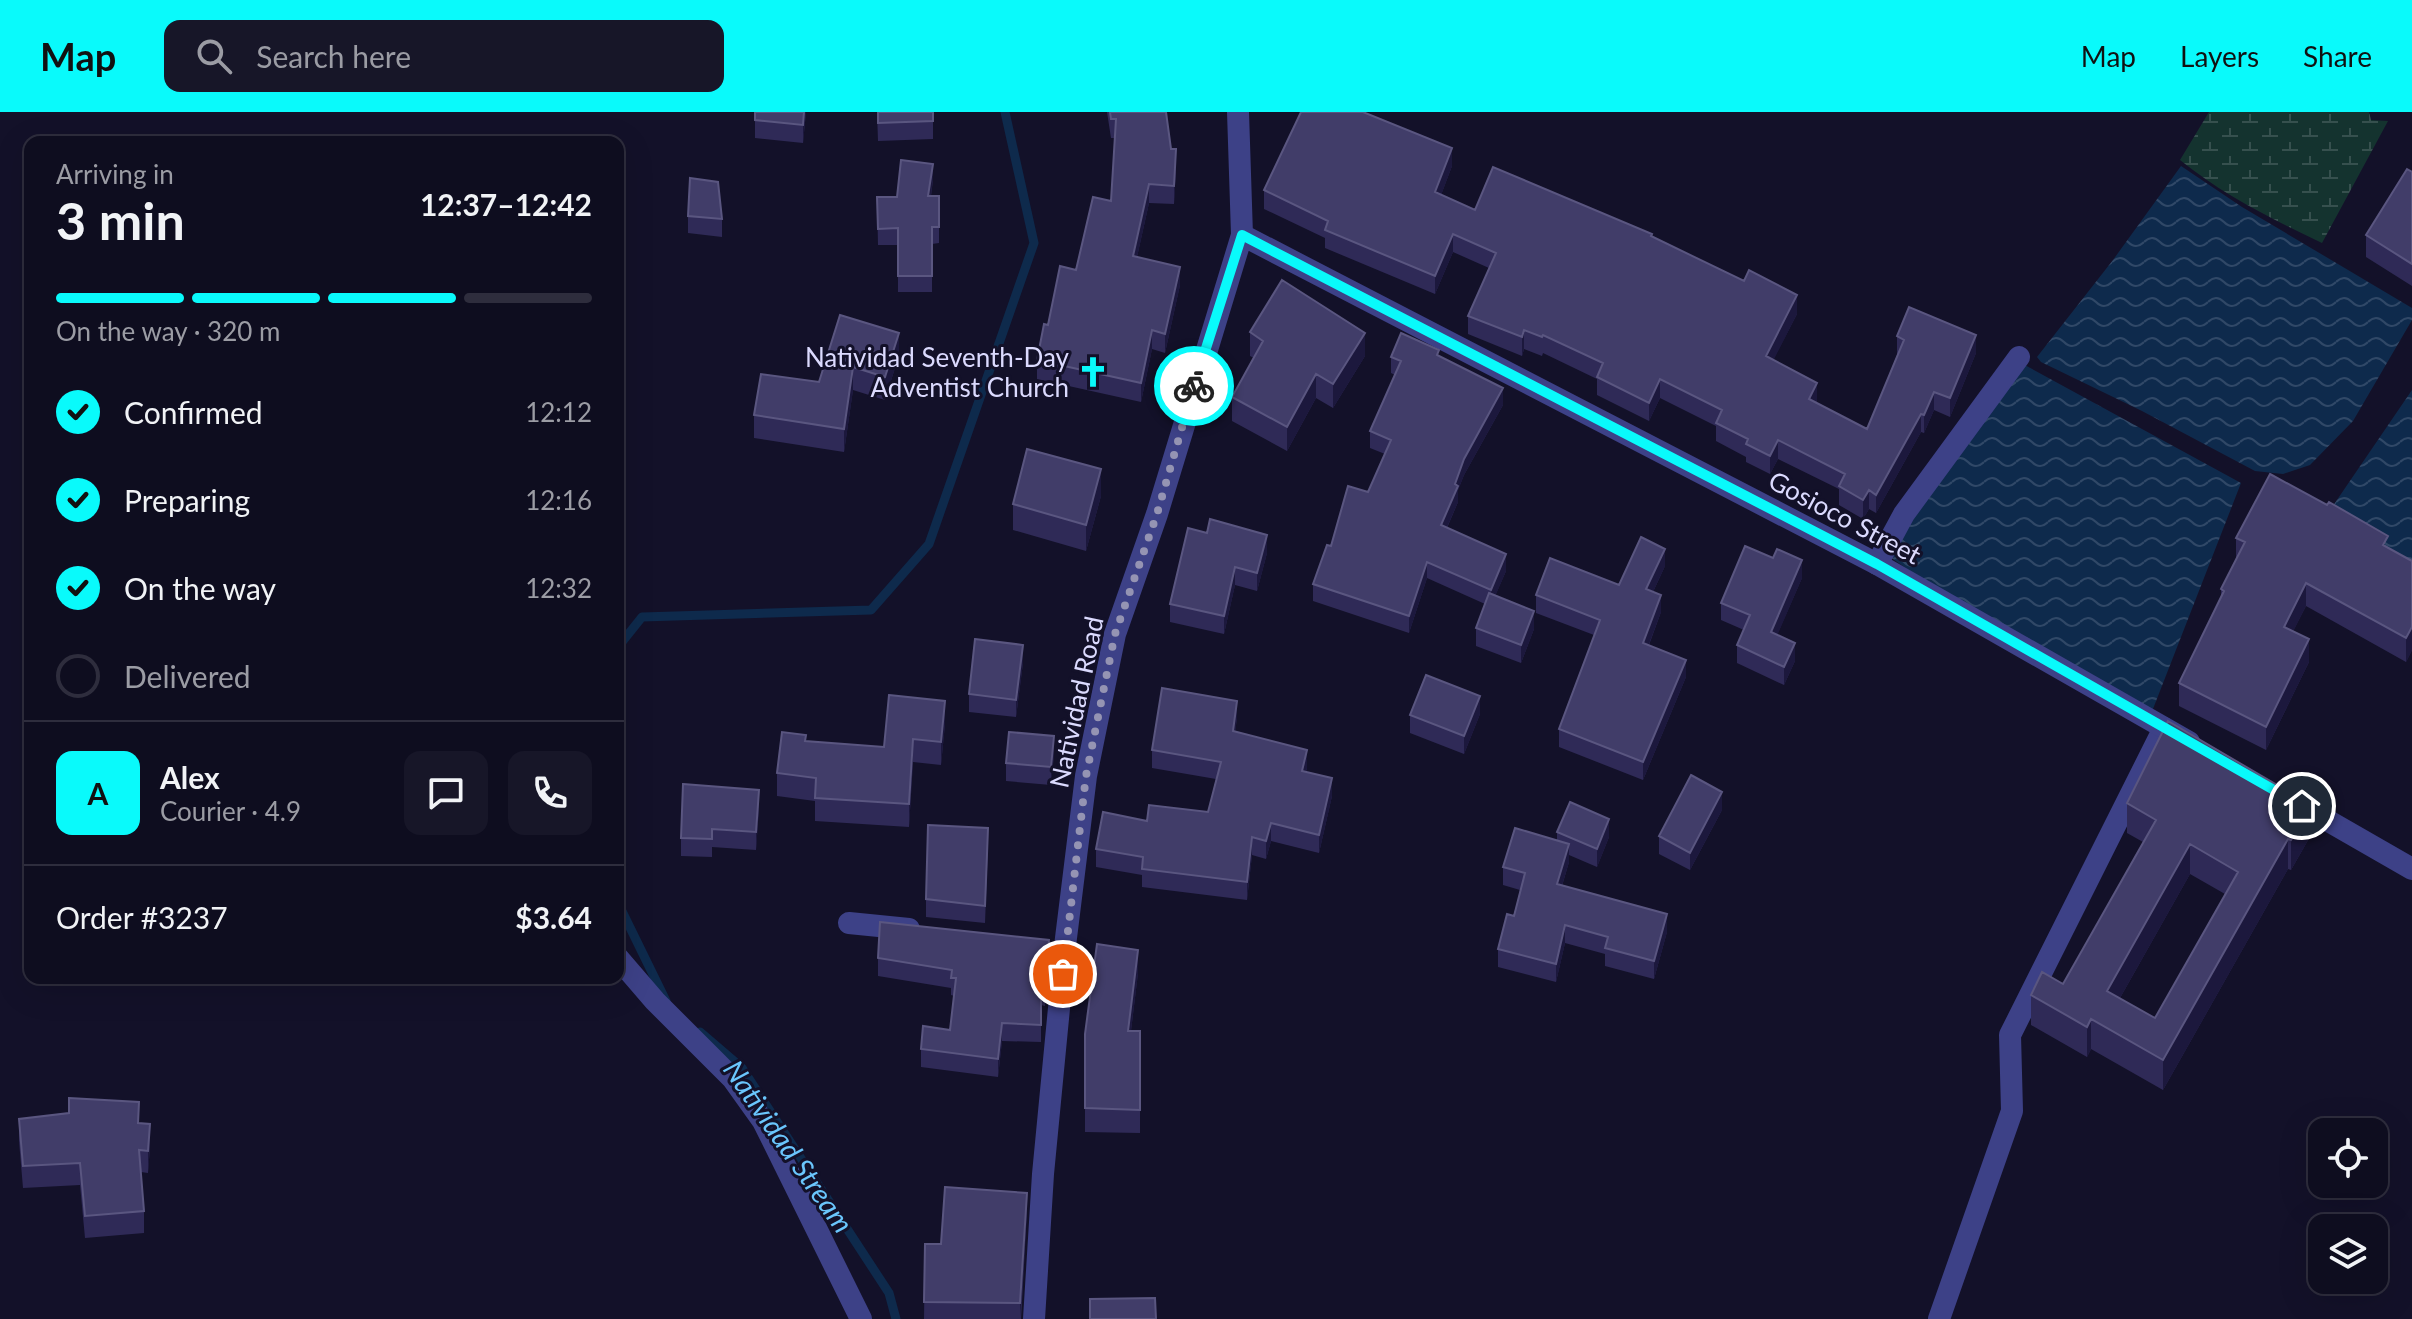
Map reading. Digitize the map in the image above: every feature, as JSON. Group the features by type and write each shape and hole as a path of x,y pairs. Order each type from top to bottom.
{"street":[{"name":"Natividad Road","path":"1034,1319 1058,945 1086,776 1115,634 1157,514 1242,235 1238,112"},
{"name":"Gosioco Street","path":"1242,235 1877,564 2205,751"},
{"path":"1877,564 1904,514 2019,357"},
{"path":"1939,1319 2012,1111 2010,1035 2164,728"},
{"path":"2261,783 2412,869"},
{"path":"849,923 926,931"},
{"path":"624,965 655,1001 733,1079 763,1121 861,1319"}],"green space":[{"path":"2209,112 2369,112 2371,120 2388,121 2322,243 2231,195 2180,160"}],"water":[{"path":"2181,166 2242,207 2412,308 2412,320 2353,421 2310,465 2283,474 2255,471 2041,362 2037,357"},
{"path":"2023,364 2241,483 2151,714 1939,591 1890,557 1938,474"},
{"path":"2412,390 2412,570 2326,516"}],"building":[{"path":"755,112 804,112 803,125 755,120"},
{"path":"878,112 933,112 933,121 878,123"},
{"path":"1110,112 1166,112 1171,149 1176,149 1174,186 1149,184 1133,256 1180,267 1165,334 1152,330 1141,383 1037,360 1060,266 1076,270 1093,197 1111,201 1116,119 1111,119"},
{"path":"1301,112 1363,112 1452,148 1435,192 1475,210 1493,167 1652,234 1744,281 1749,270 1797,295 1766,356 1817,383 1809,399 1867,429 1904,340 1897,336 1909,307 1976,335 1950,398 1934,392 1924,415 1921,414 1876,495 1869,490 1863,500 1839,486 1845,474 1778,440 1770,456 1746,444 1748,439 1716,423 1722,410 1660,379 1649,403 1597,377 1603,363 1543,335 1524,330 1522,337 1468,316 1496,253 1453,234 1435,276 1325,230 1328,221 1264,190"},
{"path":"901,160 933,164 928,196 939,196 939,227 932,227 932,276 898,276 898,228 878,229 877,197 897,197"},
{"path":"2407,169 2412,172 2412,264 2366,235"},
{"path":"690,178 718,182 722,219 688,216"},
{"path":"1282,280 1365,333 1333,384 1316,374 1287,427 1232,397 1263,341 1250,332"},
{"path":"840,315 899,333 885,377 853,367 844,429 754,415 761,374 819,382"},
{"path":"1401,333 1439,350 1437,355 1503,388 1464,459 1455,484 1458,486 1441,525 1506,554 1491,590 1427,562 1409,616 1313,584 1327,545 1331,546 1348,486 1368,492 1391,440 1370,431 1401,361 1391,357"},
{"path":"1027,449 1101,469 1086,525 1013,504"},
{"path":"2270,474 2327,505 2329,502 2388,536 2383,545 2412,561 2412,627 2406,638 2306,583 2284,627 2309,639 2266,727 2179,683 2245,542 2236,538"},
{"path":"1210,519 1267,535 1257,573 1235,567 1224,616 1170,604 1188,528 1207,533"},
{"path":"1641,537 1665,549 1646,589 1661,595 1643,643 1686,660 1643,762 1559,729 1600,620 1536,595 1550,558 1619,585"},
{"path":"1745,546 1773,558 1777,549 1802,560 1771,632 1795,643 1784,667 1737,645 1750,615 1721,603"},
{"path":"1489,593 1534,611 1521,645 1476,628"},
{"path":"975,639 1023,645 1016,700 969,694"},
{"path":"1426,675 1480,696 1464,736 1410,715"},
{"path":"1162,688 1237,701 1233,731 1307,750 1302,771 1332,778 1319,835 1271,823 1266,841 1252,837 1247,882 1142,869 1143,857 1096,849 1103,812 1147,821 1149,805 1208,812 1221,762 1152,750"},
{"path":"889,695 945,701 941,742 913,739 909,804 815,798 816,778 777,773 782,732 806,735 805,741 884,747"},
{"path":"2168,721 2311,805 2291,840 2288,839 2163,1060 2091,1019 2087,1027 2031,995 2042,972 2063,984 2156,820 2127,803","holes":["2190,844 2238,872 2155,1018 2107,991"]},
{"path":"1009,732 1054,736 1051,767 1006,763"},
{"path":"1691,775 1722,792 1690,853 1659,836"},
{"path":"683,784 759,790 756,832 712,829 712,839 681,838"},
{"path":"1570,802 1609,819 1597,849 1557,832"},
{"path":"928,825 988,828 985,906 926,899"},
{"path":"1515,828 1569,844 1557,884 1667,914 1654,961 1605,948 1608,937 1565,925 1556,964 1498,949 1507,914 1514,916 1525,873 1503,867"},
{"path":"880,922 1049,940 1045,988 1041,988 1041,1025 1002,1023 998,1059 921,1049 923,1026 950,1030 956,978 951,978 952,970 878,958"},
{"path":"1097,944 1138,950 1128,1031 1140,1031 1140,1110 1085,1108 1085,1034"},
{"path":"69,1098 139,1102 138,1123 150,1124 148,1151 139,1150 144,1211 85,1216 80,1163 23,1166 19,1119 69,1113"},
{"path":"945,1187 1027,1193 1020,1303 924,1302 925,1244 941,1244"},
{"path":"1155,1298 1156,1319 1090,1319 1090,1299"}],"waterway":[{"name":"Natividad Stream","path":"624,640 642,617 871,610 929,544 1034,243 1005,112"},
{"name":"Natividad Stream","path":"624,915 666,1001"},
{"name":"Natividad Stream","path":"700,1032 742,1068 889,1293 896,1319"}],"way so far":[{"path":"1063,974 1086,776 1115,634 1157,514 1194,386"}],"place":[{"name":"Natividad Seventh-Day Adventist Church","path":"1093,372"}],"route":[{"path":"1194,386 1242,235 1877,564 2302,806"}]}
